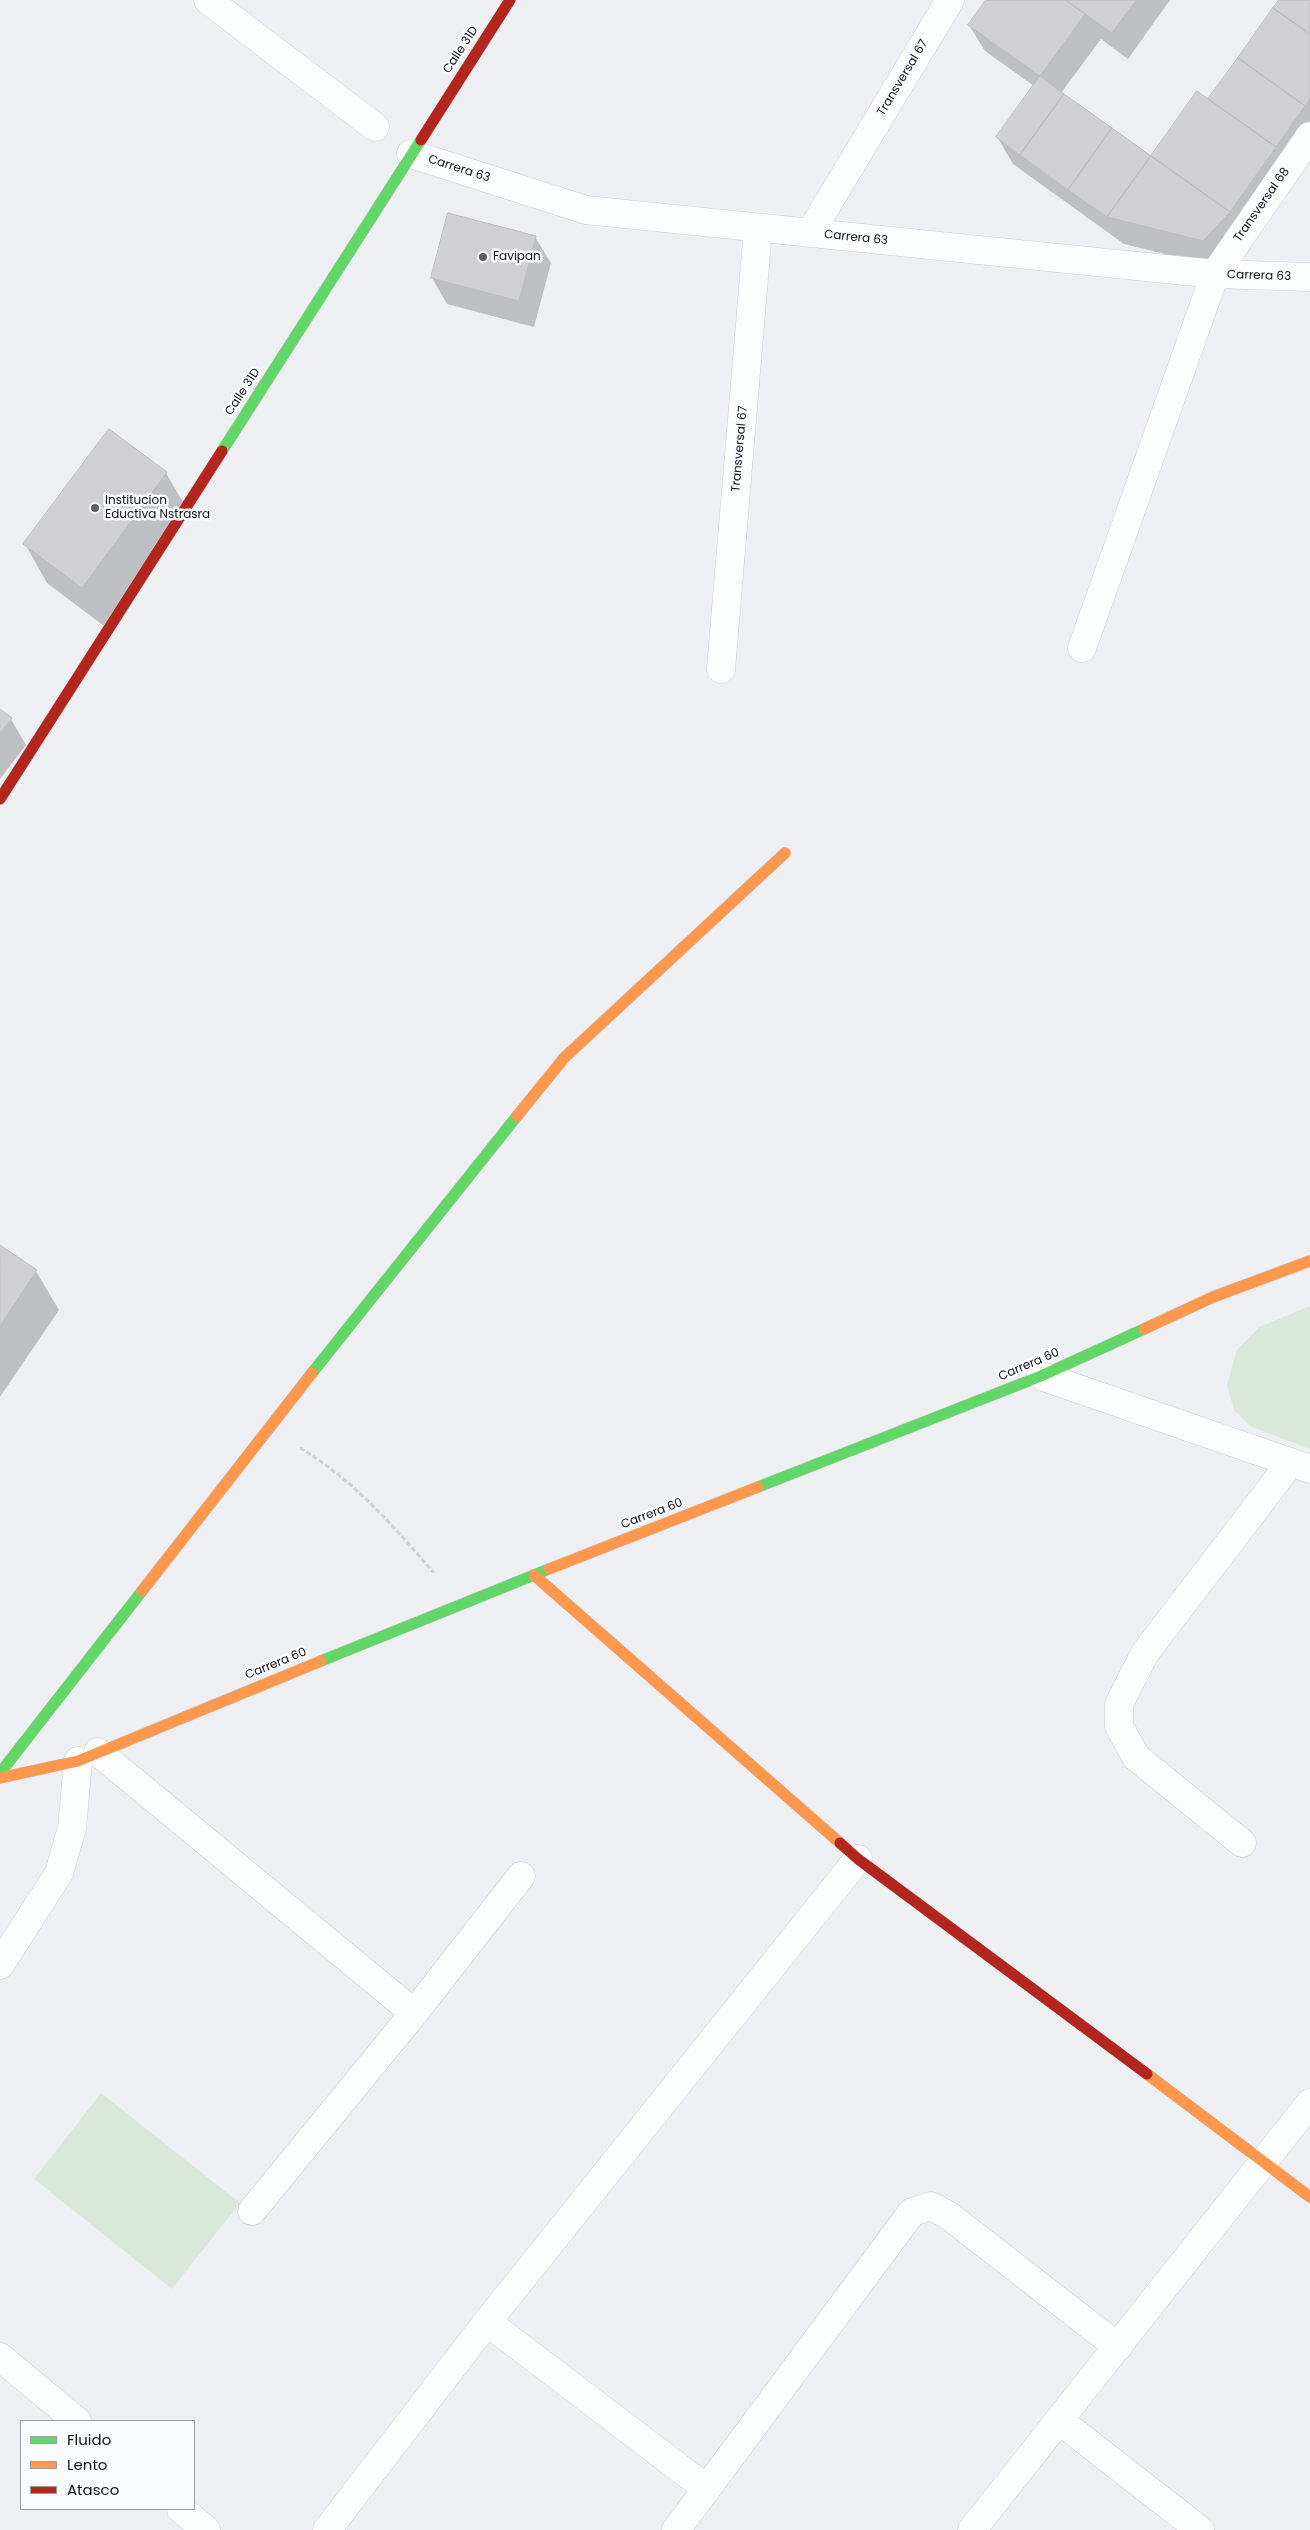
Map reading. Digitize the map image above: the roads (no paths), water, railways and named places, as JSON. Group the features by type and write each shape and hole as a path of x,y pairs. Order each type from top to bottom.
{"street":[{"path":"208,0 375,127"},
{"name":"Calle 31D","path":"0,799 510,0"},
{"name":"Transversal 67","path":"810,233 950,0"},
{"name":"Transversal 68","path":"1082,648 1215,274 1310,136"},
{"name":"Carrera 63","path":"411,154 586,210 1215,274 1310,277"},
{"name":"Transversal 67","path":"721,669 758,229"},
{"path":"0,1773 268,1429 564,1058 785,853"},
{"name":"Carrera 60","path":"0,1778 88,1757 458,1604 1041,1376 1213,1297 1310,1261"},
{"path":"1041,1376 1301,1466 1144,1654 1119,1704 1119,1726 1136,1757 1242,1843"},
{"path":"534,1575 858,1860 1265,2161 1310,2198"},
{"path":"0,1965 59,1873 72,1828 88,1757 414,2013"},
{"path":"327,2530 487,2322 858,1860"},
{"path":"252,2211 414,2013 520,1876"},
{"path":"972,2530 1118,2348 1310,2103"},
{"path":"676,2530 912,2212 931,2206 948,2214 1118,2348"},
{"path":"487,2322 706,2490"},
{"path":"0,2357 76,2420"},
{"path":"1060,2421 1200,2530"},
{"path":"182,2510 206,2530"}],"place":[{"name":"Favipan","path":"483,257"},
{"name":"Institucion Eductiva Nstrasra","path":"95,508"}]}
